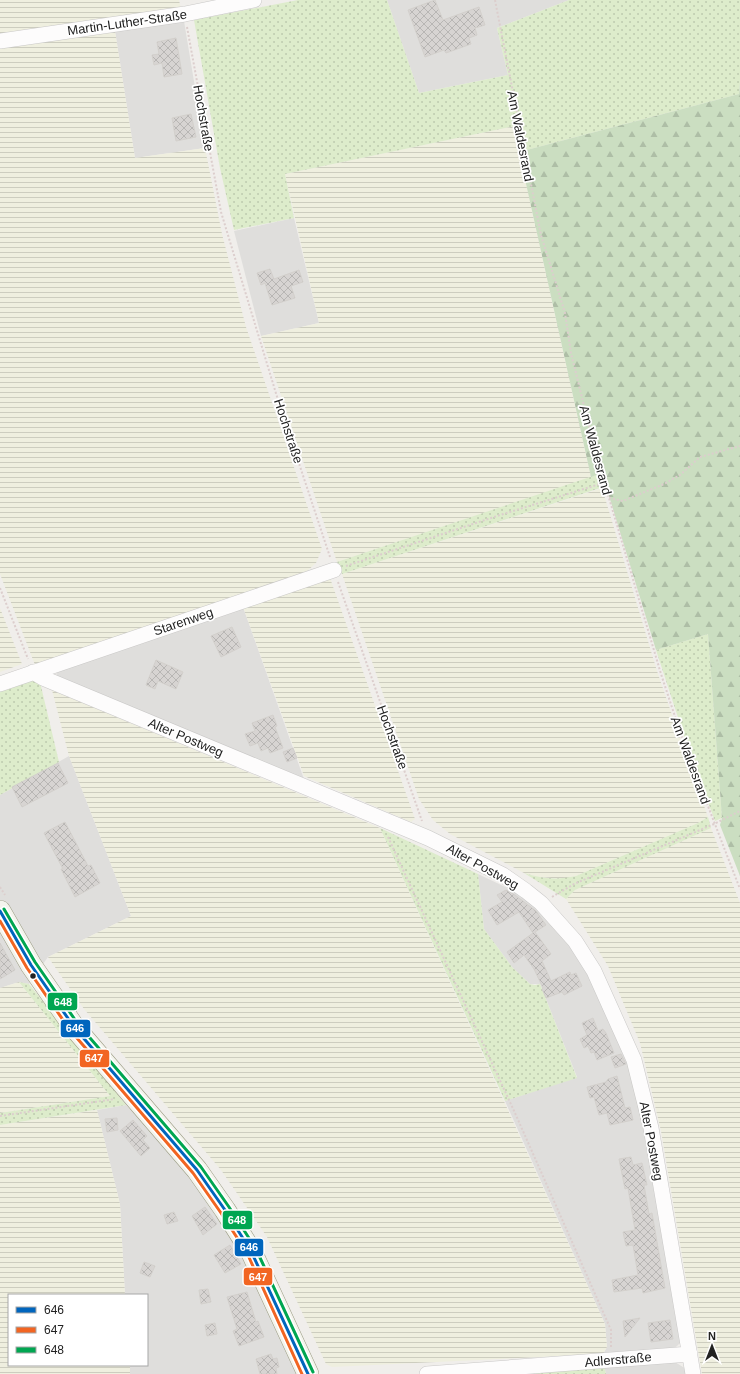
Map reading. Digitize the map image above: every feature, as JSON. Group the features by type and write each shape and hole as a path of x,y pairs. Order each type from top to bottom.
{"main road":[{"path":"0,912 31,965 74,1027 197,1170 225,1210 251,1252 308,1374"}],"street":[{"name":"Martin-Luther-Straße","path":"0,41 185,14 254,0"},
{"name":"Starenweg","path":"33,672 334,570"},
{"path":"0,684 33,672"},
{"name":"Alter Postweg","path":"33,672 43,678 428,838 503,875 526,891 541,904 575,941 594,971 634,1060 651,1128 693,1374"},
{"name":"Adlerstraße","path":"427,1374 690,1354"}],"path":[{"name":"Am Waldesrand","path":"494,0 541,235 565,313 571,354 603,483 609,498 684,744 740,889"},
{"name":"Hochstraße","path":"185,14 221,212 278,400 334,570 428,838"},
{"path":"609,498 623,501 664,484 680,475 700,457 740,446"},
{"path":"334,570 497,516 603,483"},
{"path":"0,588 33,672"},
{"path":"541,904 574,884 714,824 740,811"},
{"path":"379,818 515,1113 611,1330 610,1360"},
{"path":"0,1116 132,1096"}],"shaded area":[{"path":"387,0 569,0 497,28 508,75 419,93"},
{"path":"184,21 205,148 135,158 115,31"},
{"path":"294,218 319,323 261,336 234,231"},
{"path":"243,607 305,782 57,677 56,671"},
{"path":"69,756 131,916 48,957 29,984 19,982 0,988 0,795"},
{"path":"478,874 528,898 565,937 585,966 629,1063 651,1160 682,1341 674,1349 603,1354 607,1347 605,1324 505,1101 577,1077 540,984 530,984 512,967 484,929"},
{"path":"126,1105 163,1142 196,1180 244,1253 301,1374 130,1374 130,1366 148,1366 148,1294 125,1294 120,1204 97,1110"},
{"path":"675,1362 686,1369 687,1374 606,1374 604,1366"}],"green space":[{"path":"0,0 179,0 181,9 0,36"},
{"path":"298,0 387,0 419,93 508,75 497,28 569,0 740,0 739,94 519,152 515,126 285,174 294,218 234,230 220,168 194,20"},
{"path":"115,31 135,158 205,148 222,234 246,327 322,549 316,563 305,573 35,665 0,574 0,47"},
{"path":"740,83 740,876 720,825 722,818 708,634 656,650 602,473 591,477 519,152 739,94"},
{"path":"515,126 519,152 591,477 337,562 261,336 319,323 285,174"},
{"path":"602,473 606,486 342,574 337,562"},
{"path":"602,488 657,671 708,817 698,823 576,876 564,879 539,877 524,873 450,834 433,820 419,799 342,574"},
{"path":"330,578 415,819 411,822 304,776 243,607"},
{"path":"0,608 22,664 0,672"},
{"path":"708,634 722,818 715,821 688,748 656,650"},
{"path":"31,680 40,682 59,762 0,795 0,688"},
{"path":"52,690 380,828 605,1324 607,1347 603,1354 332,1367 326,1364 267,1237 221,1170 84,1009 48,957 131,916 69,756"},
{"path":"708,817 711,828 575,890 566,899 524,873 537,877 550,878 576,876 698,823"},
{"path":"380,828 478,874 484,929 512,967 530,984 540,984 577,1078 505,1101"},
{"path":"711,828 740,903 740,1374 702,1374 661,1131 640,1043 608,966 566,899 575,890"},
{"path":"19,982 110,1096 0,1113 0,988"},
{"path":"19,982 29,984 126,1105 0,1125 0,1113 110,1096"},
{"path":"97,1110 120,1204 125,1294 8,1294 8,1366 130,1366 130,1374 0,1374 0,1125"},
{"path":"604,1366 606,1374 494,1374"}],"building":[{"path":"435,0 443,20 479,7 485,25 475,28 477,35 469,38 471,44 446,53 444,50 425,57 408,10"},
{"path":"176,38 182,74 164,77 162,63 154,65 152,55 159,54 157,42"},
{"path":"191,114 196,137 176,141 172,118"},
{"path":"270,269 274,279 299,270 303,282 291,286 295,298 272,305 265,283 261,285 257,273"},
{"path":"232,627 241,647 221,657 211,636"},
{"path":"156,660 183,672 176,689 158,681 155,689 146,685"},
{"path":"273,715 277,726 275,727 283,748 270,753 268,748 261,751 258,743 250,746 245,734 255,731 252,723"},
{"path":"293,748 297,758 287,762 283,752"},
{"path":"58,763 68,783 22,807 12,787"},
{"path":"65,822 88,866 91,865 100,883 75,897 61,869 63,869 44,833"},
{"path":"506,890 536,911 546,925 535,932 551,954 542,961 551,981 570,972 571,975 576,973 582,986 564,995 562,992 546,998 534,969 524,955 514,963 507,952 533,933 519,912 497,925 488,910 502,902 497,895"},
{"path":"0,943 15,970 0,979"},
{"path":"593,1018 598,1031 603,1029 606,1033 614,1053 597,1060 594,1052 591,1053 588,1046 584,1048 580,1039 587,1035 582,1023"},
{"path":"621,1054 626,1064 615,1068 611,1057"},
{"path":"617,1076 625,1108 630,1107 633,1120 610,1125 607,1113 599,1115 594,1097 590,1098 587,1087 606,1082 608,1079"},
{"path":"117,1118 118,1130 107,1132 105,1119"},
{"path":"133,1120 147,1136 143,1140 150,1148 141,1156 120,1131"},
{"path":"631,1157 633,1165 642,1163 647,1185 644,1185 649,1214 652,1213 665,1288 643,1293 642,1288 614,1292 612,1280 638,1275 633,1245 626,1246 623,1232 635,1230 628,1188 625,1189 619,1159"},
{"path":"205,1207 217,1224 203,1235 192,1216"},
{"path":"174,1212 178,1221 167,1224 164,1215"},
{"path":"230,1245 241,1264 225,1273 214,1255"},
{"path":"144,1262 155,1266 150,1277 140,1273"},
{"path":"208,1289 211,1302 201,1304 199,1290"},
{"path":"247,1292 256,1322 258,1321 264,1337 239,1346 233,1331 237,1329 227,1297"},
{"path":"640,1318 625,1337 623,1321"},
{"path":"670,1320 673,1339 651,1342 648,1323"},
{"path":"215,1323 217,1334 207,1336 205,1325"},
{"path":"271,1354 273,1359 277,1358 279,1367 276,1368 277,1374 260,1374 256,1359"}],"transit line":[{"name":"648","path":"4,909 35,962 78,1024 201,1167 229,1207 256,1249 313,1372"},
{"name":"646","path":"0,911 31,965 74,1027 197,1170 225,1210 251,1251 308,1374"},
{"name":"647","path":"0,921 27,968 70,1030 193,1173 221,1213 247,1253 302,1374"}]}
